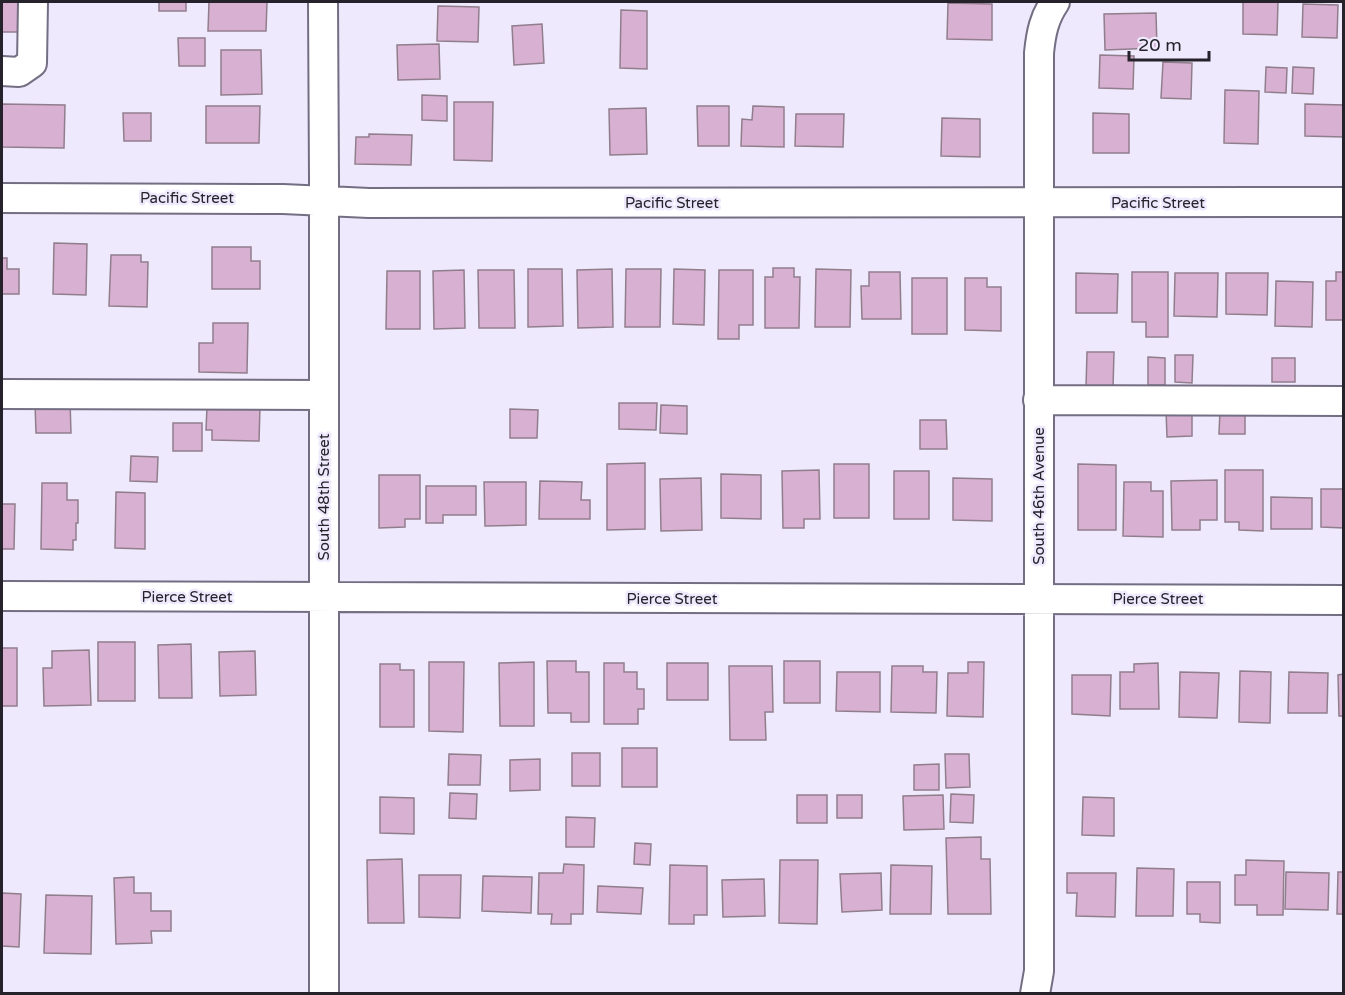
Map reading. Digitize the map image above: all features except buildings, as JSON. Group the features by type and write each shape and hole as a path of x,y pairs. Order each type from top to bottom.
{"street":[{"path":"2,71 19,72 32,63 33,2"},
{"name":"South 48th Street","path":"323,2 324,993"},
{"name":"South 46th Avenue","path":"1035,993 1039,971 1039,53 1041,33 1048,12 1055,2"},
{"name":"Pacific Street","path":"2,198 271,198 369,203 1344,202"},
{"path":"2,394 324,395"},
{"path":"1038,400 1344,401"},
{"name":"Pierce Street","path":"2,596 1344,600"}]}
